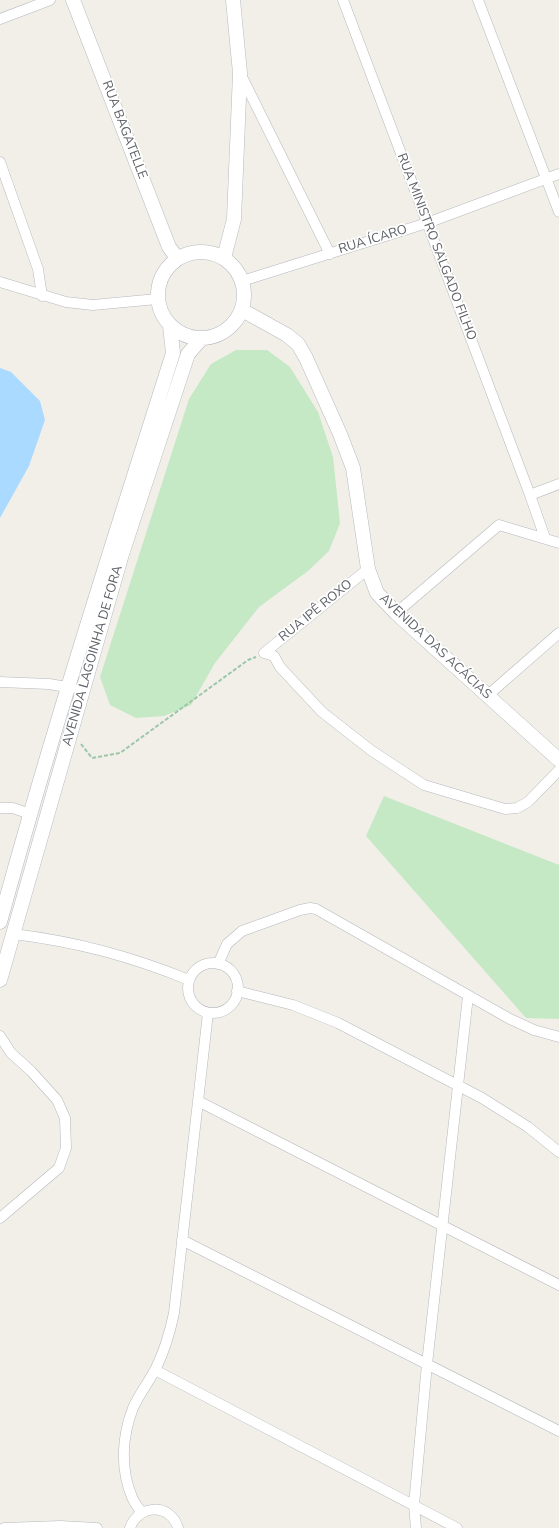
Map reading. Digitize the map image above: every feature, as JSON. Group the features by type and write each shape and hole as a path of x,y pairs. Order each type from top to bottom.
{"main road":[{"name":"RUA BAGATELLE","path":"73,0 169,247 177,258"},
{"path":"224,258 234,219 240,74 232,0"},
{"path":"200,251 212,252 224,258 235,268 242,280 244,296 242,310 235,322 226,331 214,336 201,338 190,337 179,333 170,326 162,314 157,299 161,276 168,266 177,258 188,253 200,251"},
{"name":"AVENIDA DAS ACÁCIAS","path":"242,310 287,335 298,344 306,358 340,434 352,468 368,569 377,593 396,613 559,760"},
{"name":"AVENIDA LAGOINHA DE FORA","path":"0,922 30,814 173,353 170,326"},
{"name":"AVENIDA LAGOINHA DE FORA","path":"0,980 122,554 188,354 201,338"}],"street":[{"path":"0,18 50,0"},
{"name":"RUA MINISTRO SALGADO FILHO","path":"343,0 545,538"},
{"path":"478,0 559,212"},
{"name":"RUA ÍCARO","path":"240,74 330,254 428,223 559,174"},
{"path":"0,162 38,269 42,296"},
{"path":"242,280 330,254"},
{"path":"0,282 42,296 66,302 93,305 157,299"},
{"path":"530,495 559,484"},
{"path":"396,613 499,525 559,543"},
{"name":"RUA IPÊ ROXO","path":"264,653 368,569"},
{"path":"487,696 559,633"},
{"path":"264,653 274,656 280,667 322,712 372,751 424,785 505,809 517,808 528,802 559,770"},
{"path":"0,682 49,684 69,687 82,692"},
{"path":"0,808 13,808 30,814"},
{"path":"218,964 227,944 242,931 300,910 310,908 321,911 521,1025 559,1037"},
{"path":"14,934 76,944 107,951 156,966 189,980"},
{"path":"212,963 218,964 232,973 236,979 237,990 234,1002 225,1010 208,1013 197,1007 190,998 188,992 189,980 200,966 212,963"},
{"path":"237,990 281,1001 322,1016 458,1085 528,1127 559,1152"},
{"path":"416,1528 414,1505 427,1364 468,996"},
{"path":"142,1512 132,1499 128,1486 124,1460 124,1446 129,1420 134,1407 155,1370 167,1342 171,1327 208,1013"},
{"path":"0,1036 11,1053 31,1071 57,1100 64,1118 66,1148 59,1168 0,1218"},
{"path":"198,1101 559,1285"},
{"path":"182,1240 559,1431"},
{"path":"155,1370 457,1528"},
{"path":"130,1528 133,1521 142,1512 154,1509 165,1512 174,1519 178,1528"},
{"path":"4,1528 54,1526 97,1528"}],"path":[{"path":"71,730 92,758 120,753 248,660 264,653"}],"green space":[{"path":"236,350 267,350 290,367 318,412 333,457 340,523 329,551 308,571 259,607 215,663 191,705 164,716 136,718 110,705 100,677 189,399 211,364"},
{"path":"384,796 559,865 559,1019 526,1018 366,836"}],"water":[{"path":"0,368 11,372 40,401 45,420 29,466 0,518"}]}
